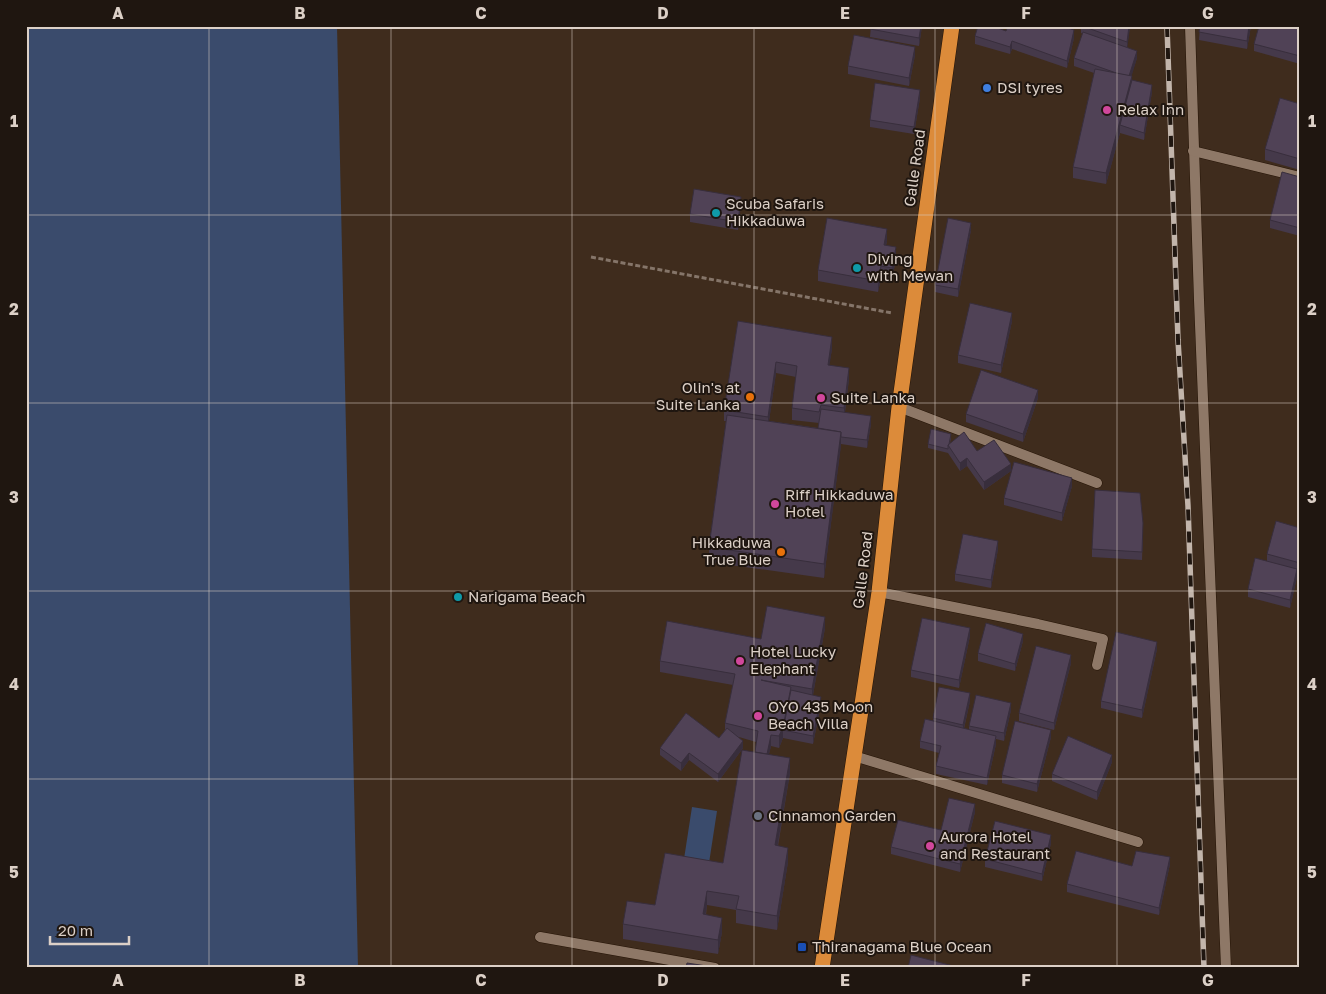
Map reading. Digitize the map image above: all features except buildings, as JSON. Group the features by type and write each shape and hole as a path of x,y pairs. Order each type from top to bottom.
{"highway":[{"name":"Galle Road","path":"822,968 879,592 899,407 952,26"}],"street":[{"path":"1190,26 1226,968"},
{"path":"1194,151 1300,178"},
{"path":"899,407 1097,483"},
{"path":"879,592 1038,624 1104,640 1097,665"},
{"path":"854,756 1138,842"},
{"path":"540,937 715,968"}],"path":[{"path":"591,257 912,317"}],"water":[{"path":"26,26 337,26 358,968 26,968"},
{"path":"692,807 717,811 709,863 684,859"}],"railway":[{"path":"1167,26 1178,340 1188,506 1204,968"}],"place":[{"name":"DSI tyres","path":"987,88"},
{"name":"Relax Inn","path":"1107,110"},
{"name":"Scuba Safaris Hikkaduwa","path":"716,213"},
{"name":"Diving with Mewan","path":"857,268"},
{"name":"Olin's at Suite Lanka","path":"750,397"},
{"name":"Suite Lanka","path":"821,398"},
{"name":"Riff Hikkaduwa Hotel","path":"775,504"},
{"name":"Hikkaduwa True Blue","path":"781,552"},
{"name":"Narigama Beach","path":"458,597"},
{"name":"Hotel Lucky Elephant","path":"740,661"},
{"name":"OYO 435 Moon Beach Villa","path":"758,716"},
{"name":"Cinnamon Garden","path":"758,816"},
{"name":"Aurora Hotel and Restaurant","path":"930,846"},
{"name":"Thiranagama Blue Ocean","path":"802,947"}]}
